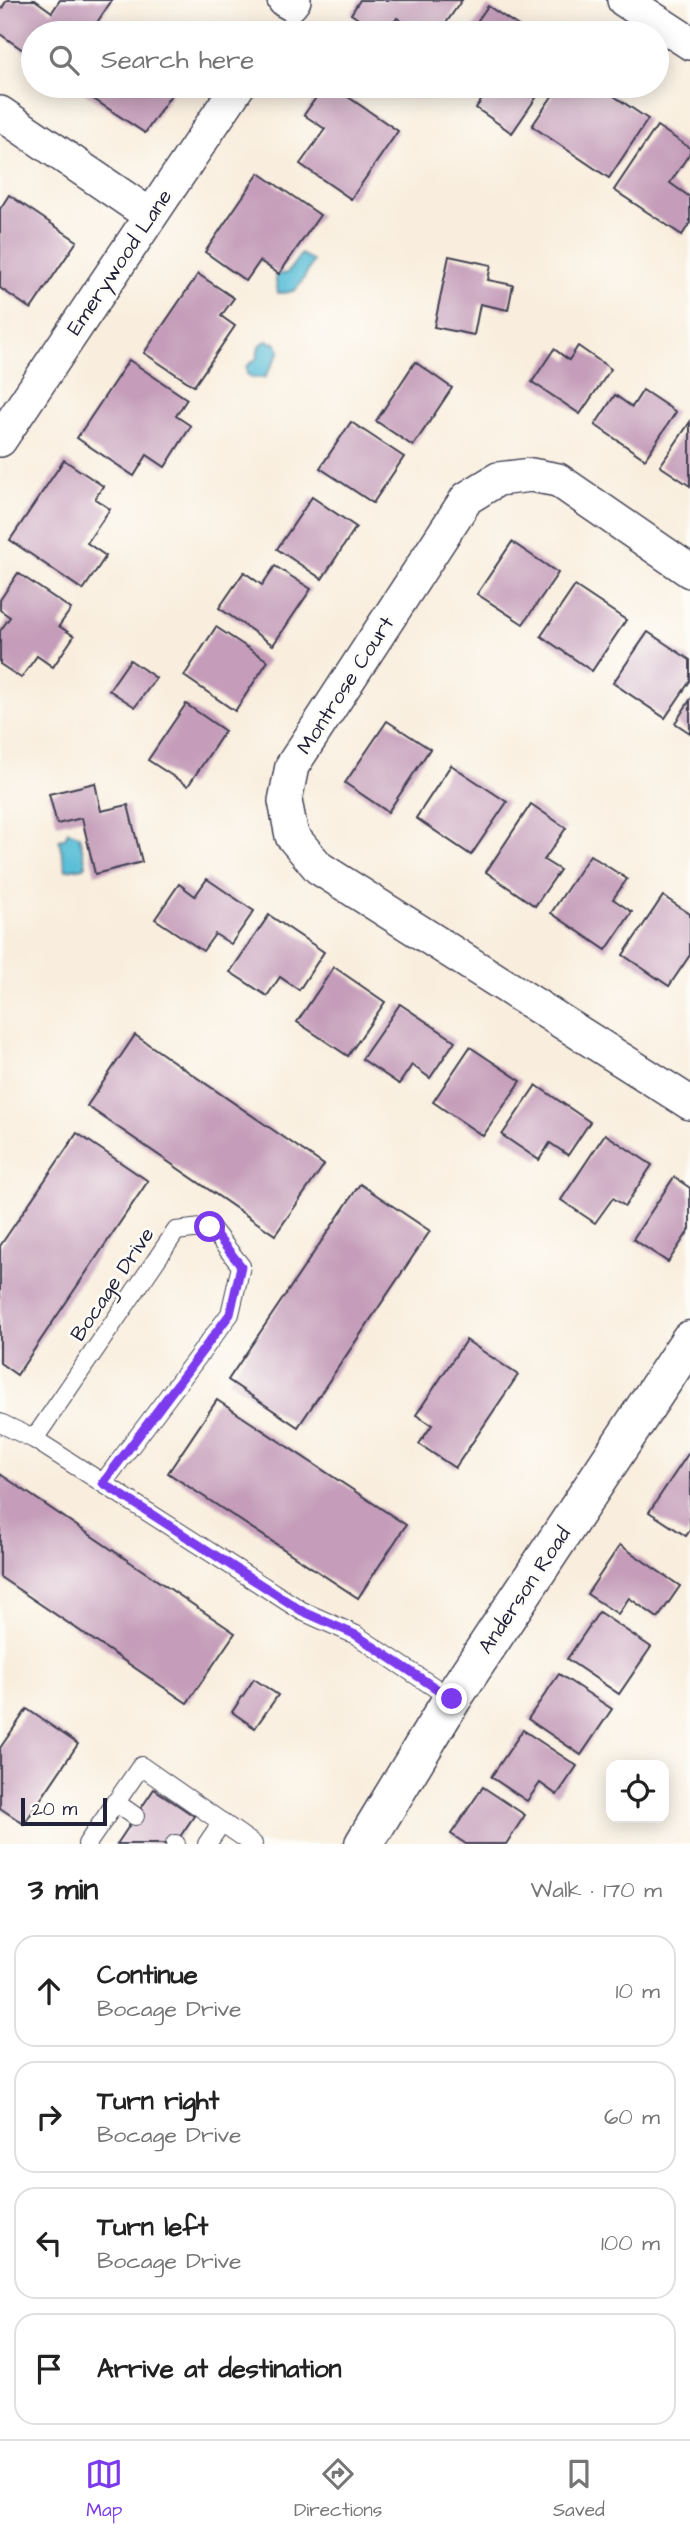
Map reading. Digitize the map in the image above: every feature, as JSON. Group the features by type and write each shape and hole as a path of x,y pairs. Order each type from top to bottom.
{"street":[{"path":"624,0 656,21"},
{"path":"669,29 690,43"},
{"name":"Emerywood Lane","path":"0,440 230,98"},
{"path":"0,113 150,215"},
{"name":"Montrose Court","path":"690,571 558,480 531,475 498,479 467,498 292,766 285,801 292,836 319,868 690,1103"},
{"name":"Anderson Road","path":"364,1844 452,1699 686,1354"}],"lane":[{"name":"Bocage Drive","path":"34,1439 176,1231 210,1227 241,1266 230,1314 103,1483"},
{"path":"0,1423 34,1439 302,1611 356,1635 452,1699"},
{"path":"91,1842 141,1766 253,1844"},
{"path":"115,1802 135,1816"},
{"path":"206,1844 222,1822"}],"water":[{"path":"301,254 313,261 299,286 295,290 278,293 275,275 287,273"},
{"path":"266,341 275,343 280,351 265,377 252,378 247,374 246,367 257,358 259,346"},
{"path":"68,831 79,835 86,865 84,867 66,870 59,840 65,838"}],"building":[{"path":"7,0 35,0 52,12 60,0 112,0 98,21 21,21 21,49 0,34 0,11"},
{"path":"360,0 462,0 447,21 401,21 397,18 395,21 361,21 351,14"},
{"path":"488,6 511,21 477,21"},
{"path":"92,98 169,98 145,133"},
{"path":"316,98 350,98 398,131 351,199 300,164 325,129 304,115"},
{"path":"483,98 536,98 512,133 476,108"},
{"path":"551,98 617,98 648,119 609,178 532,126"},
{"path":"657,126 690,148 690,153 670,183 690,197 690,223 682,235 614,190"},
{"path":"259,173 320,215 279,274 260,261 246,281 205,252"},
{"path":"9,195 77,241 31,309 0,288 0,209"},
{"path":"449,256 491,265 488,280 513,285 508,310 480,304 474,335 434,327"},
{"path":"198,274 234,298 221,316 235,326 194,386 144,353"},
{"path":"578,346 611,369 580,414 532,382 554,349 569,360"},
{"path":"129,360 187,399 176,416 191,426 165,467 147,455 134,476 77,438"},
{"path":"415,362 452,388 413,446 376,421"},
{"path":"643,390 676,412 645,459 595,425 615,395 632,407"},
{"path":"351,422 404,457 373,503 320,468"},
{"path":"690,422 690,486 660,466"},
{"path":"64,460 103,486 95,499 110,509 87,543 106,556 83,590 10,540"},
{"path":"312,497 356,527 322,579 277,549"},
{"path":"512,542 558,573 523,624 477,594"},
{"path":"275,566 311,589 273,645 219,608 244,572 262,585"},
{"path":"18,573 71,609 59,626 74,636 53,667 37,656 21,678 0,664 0,631 10,617 0,610 0,600"},
{"path":"575,586 626,620 592,671 541,636"},
{"path":"216,627 268,661 235,711 184,676"},
{"path":"648,632 690,660 690,681 665,718 613,683"},
{"path":"130,660 156,678 135,707 109,690"},
{"path":"690,700 690,733 675,723"},
{"path":"186,704 225,731 188,786 148,760"},
{"path":"387,721 430,749 388,812 345,783"},
{"path":"451,765 507,802 471,855 416,818"},
{"path":"95,783 101,811 128,805 142,862 95,874 82,818 57,824 49,794"},
{"path":"531,804 566,828 544,860 560,870 535,906 486,872"},
{"path":"590,855 627,879 613,899 632,912 606,950 551,913"},
{"path":"207,879 254,911 231,944 215,934 203,951 155,919 179,884 195,896"},
{"path":"663,896 690,914 690,955 669,986 623,955"},
{"path":"269,915 324,952 299,990 280,977 267,996 230,972"},
{"path":"334,967 385,1002 348,1056 297,1022"},
{"path":"400,1004 455,1041 430,1078 412,1065 399,1084 362,1059"},
{"path":"135,1035 324,1165 275,1235 87,1106"},
{"path":"470,1047 521,1081 483,1136 433,1102"},
{"path":"536,1085 590,1122 568,1155 550,1143 539,1160 502,1135"},
{"path":"77,1133 148,1181 17,1375 0,1363 0,1246"},
{"path":"605,1134 652,1165 625,1206 613,1198 595,1223 561,1200"},
{"path":"674,1177 690,1188 690,1229 668,1262 633,1239"},
{"path":"360,1184 430,1231 298,1427 228,1380"},
{"path":"466,1340 518,1375 455,1468 419,1444 432,1425 416,1415"},
{"path":"217,1400 406,1525 358,1598 168,1473"},
{"path":"690,1451 690,1530 686,1536 649,1512"},
{"path":"0,1474 235,1633 187,1703 0,1577"},
{"path":"620,1545 680,1586 658,1618 629,1598 618,1614 587,1594"},
{"path":"599,1612 651,1647 619,1694 567,1659"},
{"path":"559,1674 612,1709 581,1755 528,1719"},
{"path":"254,1679 278,1695 255,1728 232,1712"},
{"path":"27,1709 78,1744 24,1824 0,1808 0,1748"},
{"path":"523,1730 577,1766 557,1795 540,1783 527,1801 491,1777"},
{"path":"483,1787 525,1815 506,1844 466,1844 451,1834"},
{"path":"154,1789 194,1816 175,1844 117,1844"}],"route":[{"path":"210,1227 241,1266 230,1314 103,1483 302,1611 356,1635 452,1699"}]}
